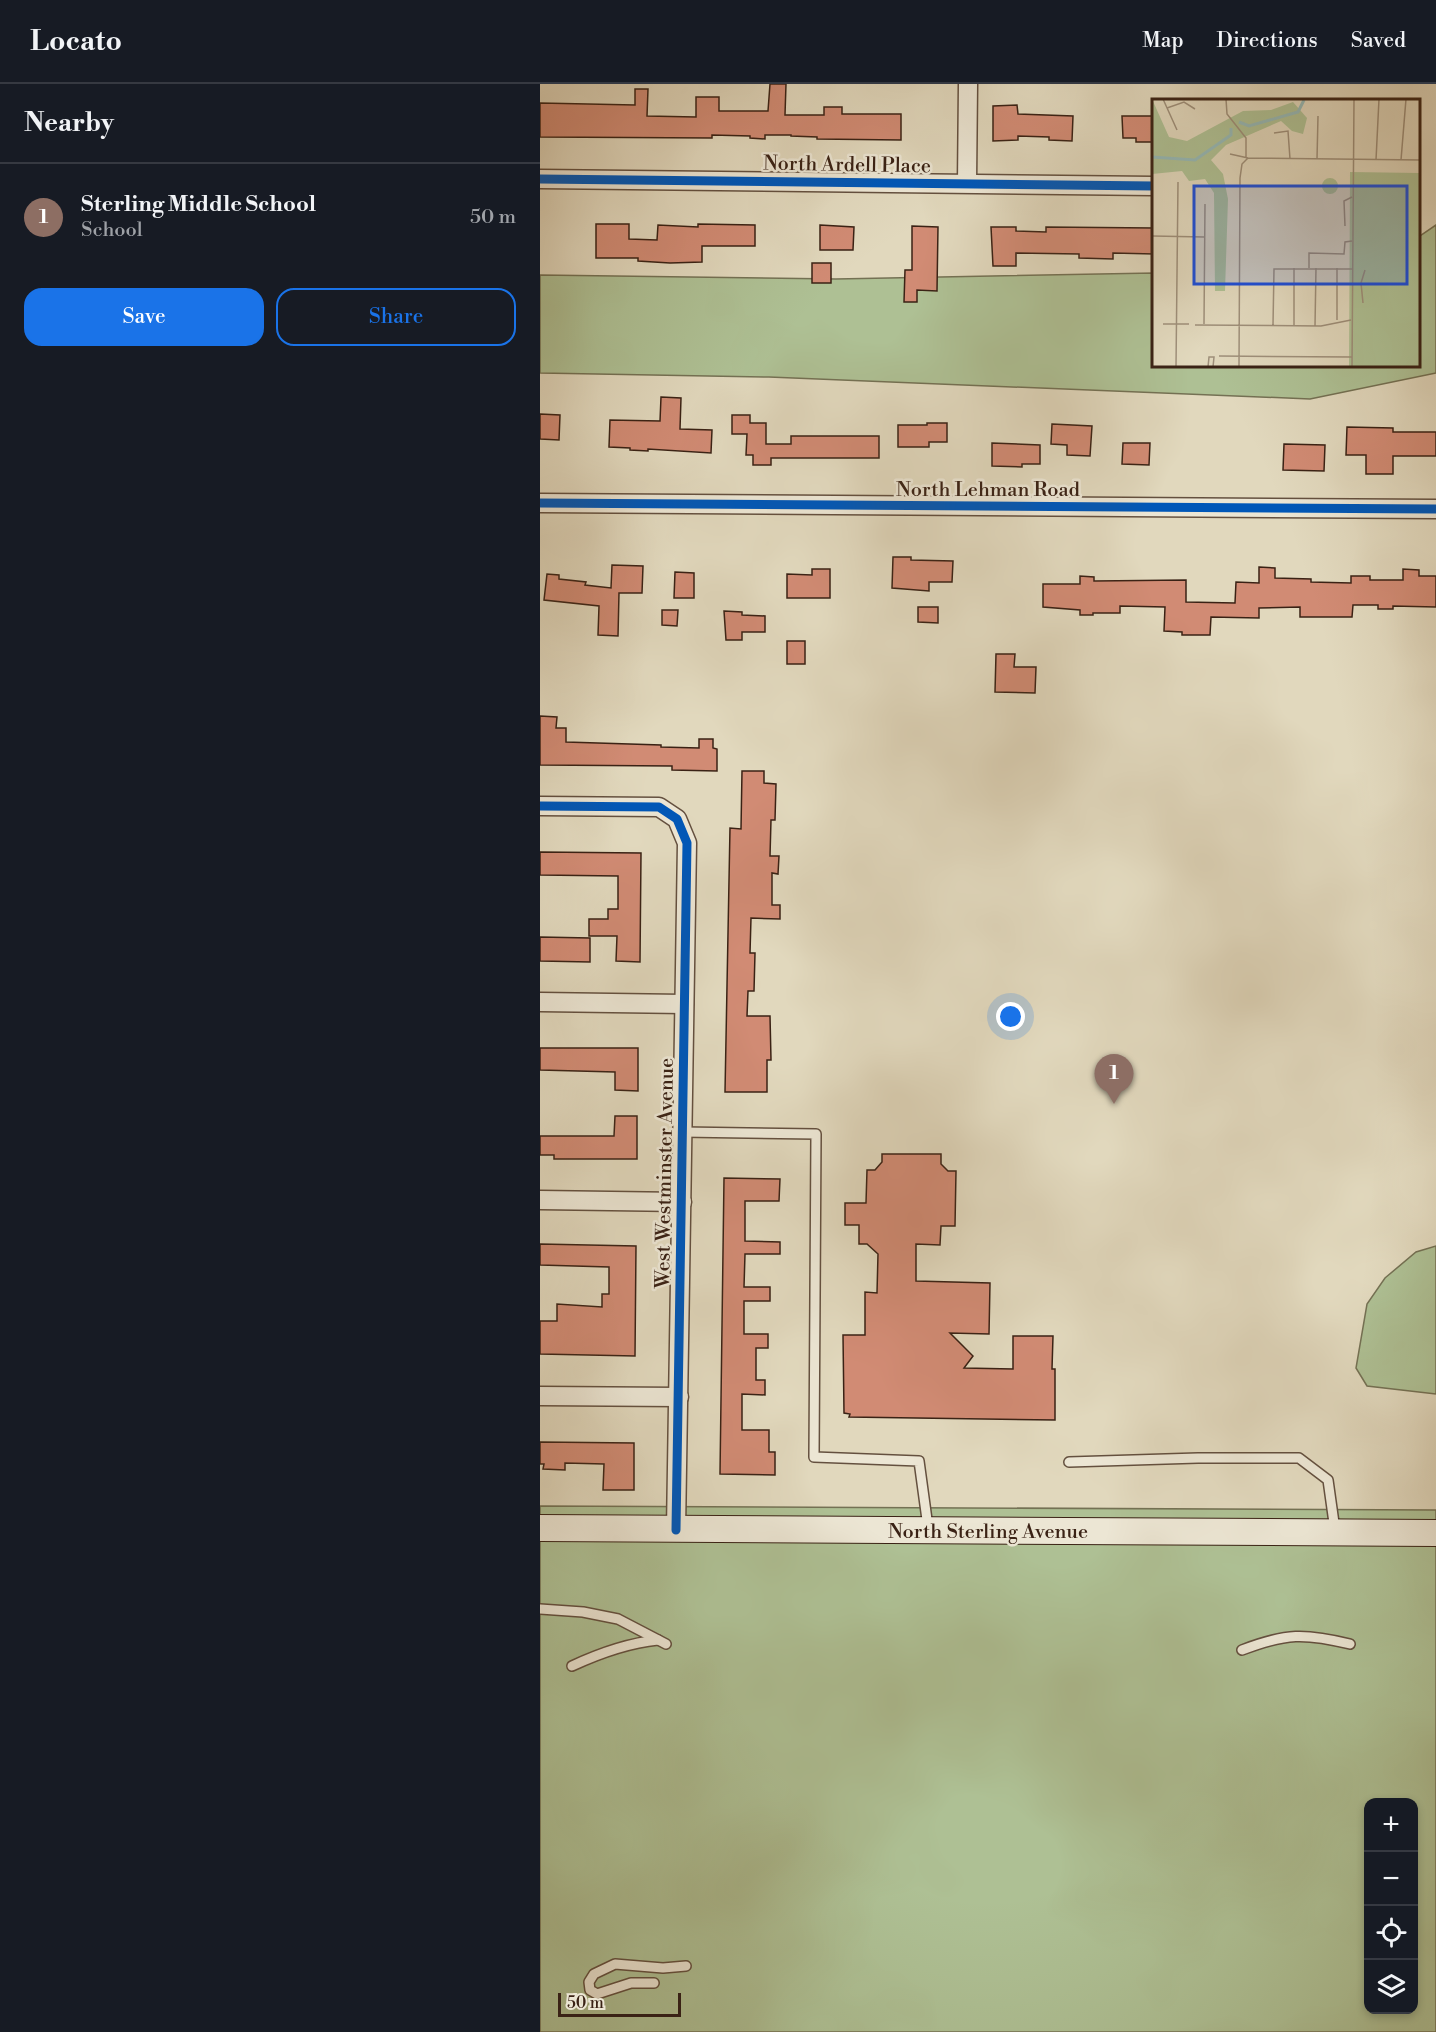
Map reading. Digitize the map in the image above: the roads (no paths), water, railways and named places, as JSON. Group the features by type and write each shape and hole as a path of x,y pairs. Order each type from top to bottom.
{"main road":[{"name":"North Sterling Avenue","path":"540,1528 1436,1533"}],"street":[{"path":"967,183 968,84"},
{"name":"North Ardell Place","path":"540,178 1152,186"},
{"name":"North Lehman Road","path":"540,503 1436,509"},
{"name":"West Westminster Avenue","path":"540,806 659,807 677,819 687,843 676,1530"},
{"path":"540,1002 684,1004"},
{"path":"540,1200 682,1202"},
{"path":"540,1396 679,1397"}],"lane":[{"path":"682,1132 816,1134 814,1457 918,1461 928,1531"},
{"path":"1069,1462 1299,1458 1328,1480 1335,1533"},
{"path":"540,1609 583,1612 618,1619 662,1642 646,1641 614,1649 572,1666"},
{"path":"1242,1650 1271,1638 1304,1635 1350,1644"},
{"path":"654,1983 631,1983 597,1994 590,1990 589,1982 594,1974 615,1964 663,1968 686,1966"}],"place":[{"name":"Sterling Middle School","path":"1114,1104"}]}
